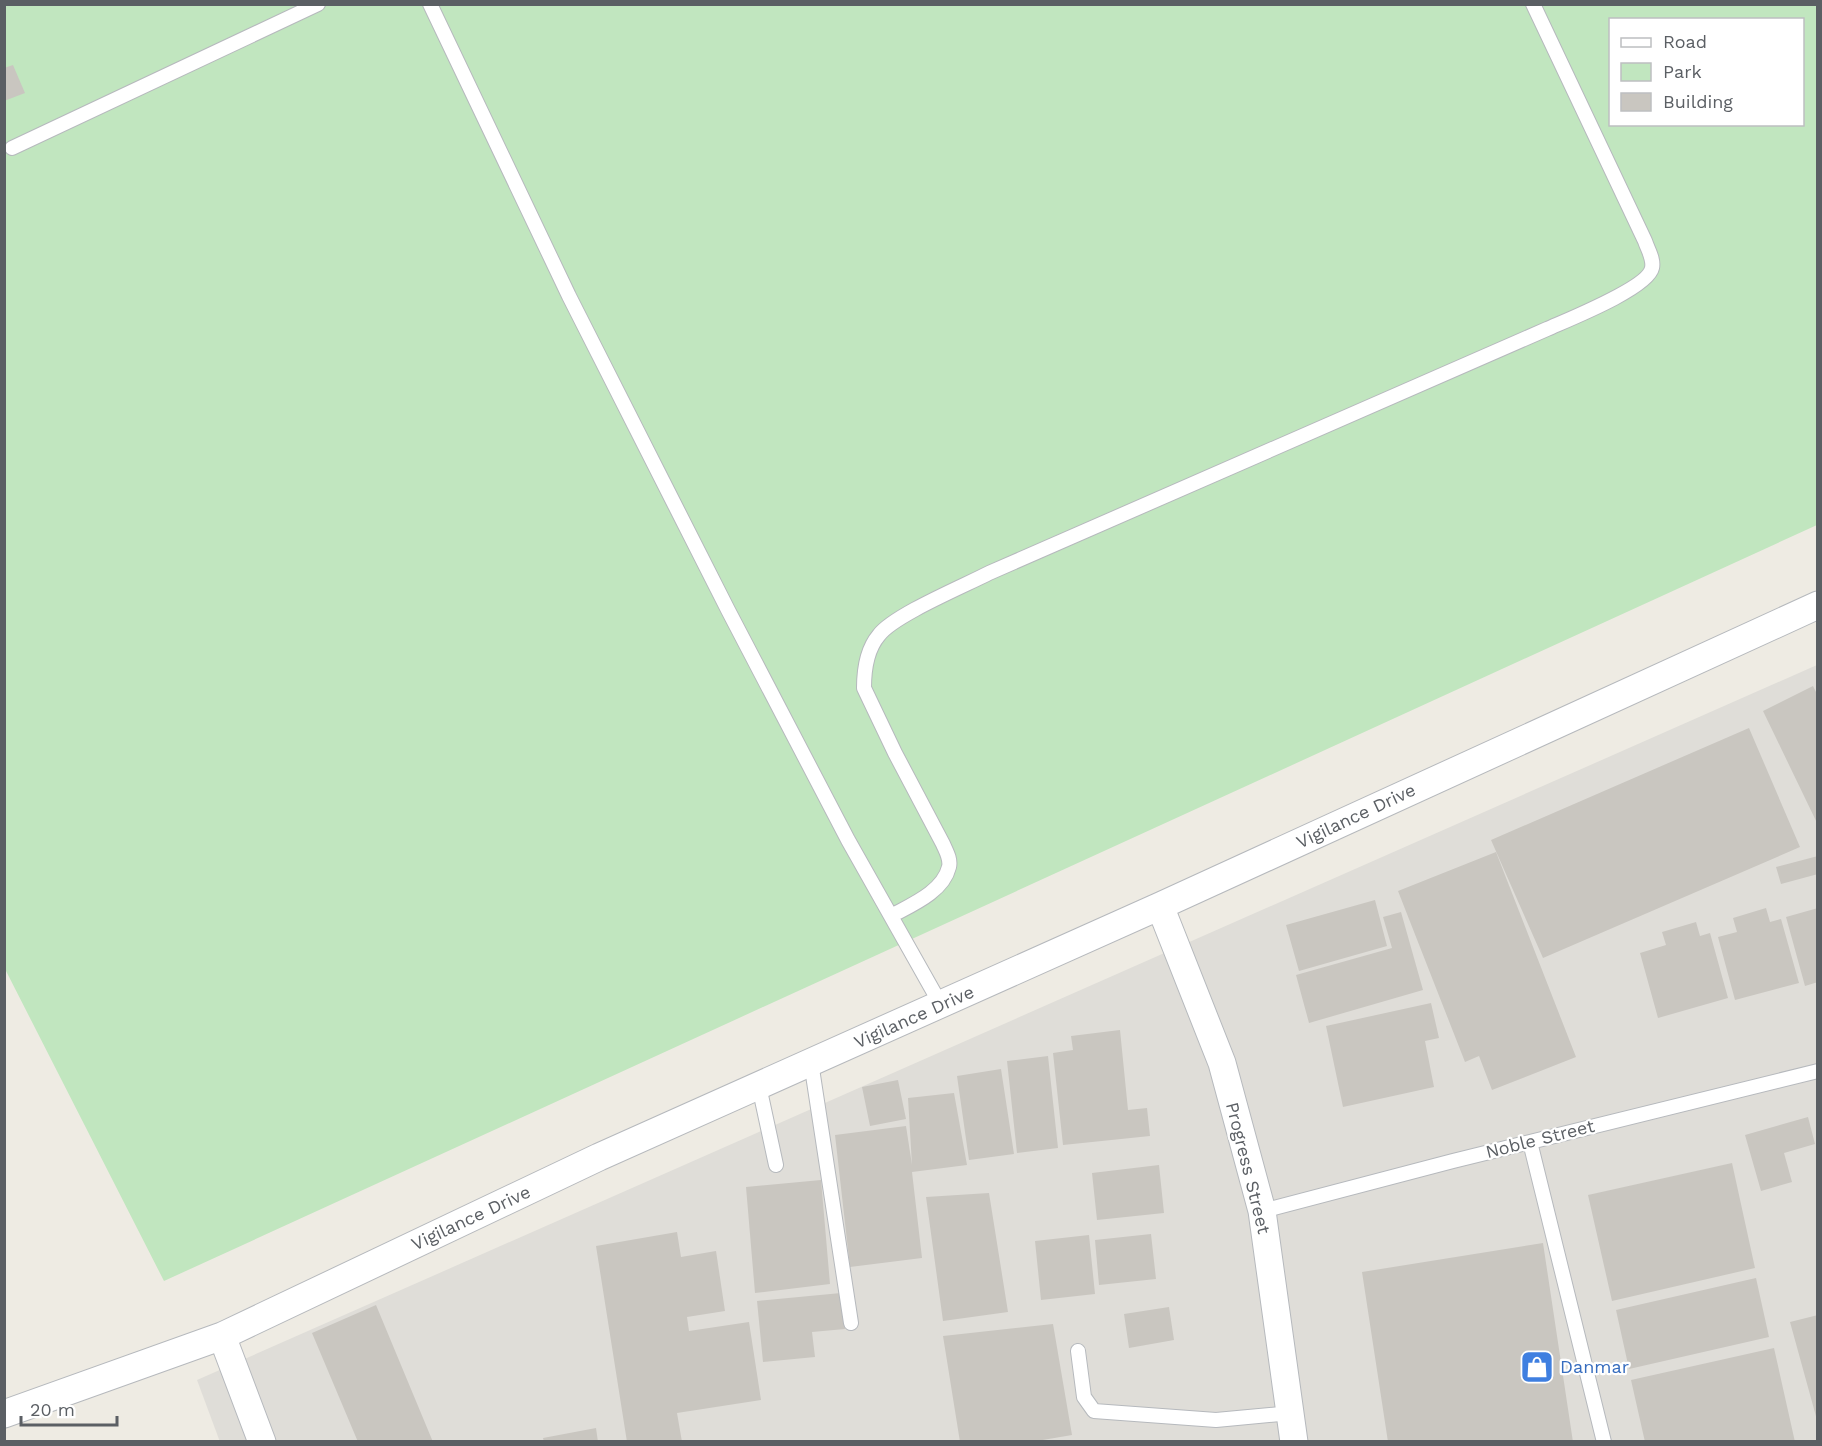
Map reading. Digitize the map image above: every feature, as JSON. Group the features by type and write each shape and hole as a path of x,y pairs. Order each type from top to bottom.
{"street":[{"name":"Vigilance Drive","path":"4,1414 222,1335 599,1157 1160,906 1818,605"},
{"name":"Progress Street","path":"1160,906 1222,1063 1263,1211 1294,1442"},
{"path":"222,1335 262,1442"}],"lane":[{"path":"12,148 318,4"},
{"path":"891,916 938,885 949,867 949,856 864,688 867,660 879,635 887,627 989,573 1557,325 1624,293 1650,275 1653,267 1652,259 1645,241 1533,4"},
{"path":"434,6 492,135 585,327 848,840 941,1005"},
{"path":"811,1062 851,1323"},
{"name":"Noble Street","path":"1263,1211 1530,1142 1817,1075"},
{"path":"759,1086 776,1166"},
{"path":"1530,1142 1604,1442"},
{"path":"1078,1351 1084,1397 1094,1412 1216,1420 1290,1413"}],"shaded area":[{"path":"1817,665 1817,1441 220,1442 197,1380"}],"green space":[{"path":"4,5 1817,5 1817,525 164,1281 5,969"}],"building":[{"path":"13,65 25,93 4,101 4,68"},
{"path":"1813,686 1818,696 1818,825 1763,711"},
{"path":"1749,728 1800,847 1543,958 1491,840"},
{"path":"1496,852 1576,1057 1492,1090 1479,1056 1465,1062 1398,891"},
{"path":"1818,856 1818,874 1781,884 1776,867"},
{"path":"1375,900 1387,946 1299,971 1286,925"},
{"path":"1766,908 1770,922 1781,919 1799,983 1735,1000 1718,937 1737,932 1733,918"},
{"path":"1818,908 1818,982 1805,986 1786,917"},
{"path":"1401,912 1423,990 1309,1023 1296,975 1392,948 1383,917"},
{"path":"1696,922 1700,936 1710,933 1728,998 1658,1018 1640,953 1666,945 1662,932"},
{"path":"1431,1003 1439,1038 1425,1041 1434,1087 1343,1107 1326,1026"},
{"path":"1120,1030 1128,1110 1147,1108 1150,1136 1063,1145 1053,1053 1073,1050 1071,1036"},
{"path":"1048,1056 1058,1148 1017,1153 1007,1061"},
{"path":"1001,1069 1014,1154 969,1160 957,1076"},
{"path":"898,1080 906,1119 870,1126 862,1087"},
{"path":"954,1093 967,1165 912,1172 922,1258 850,1267 835,1135 906,1126 912,1165 908,1098"},
{"path":"1808,1117 1815,1144 1784,1153 1792,1182 1761,1191 1745,1135"},
{"path":"1732,1163 1755,1268 1612,1301 1588,1195"},
{"path":"1159,1165 1164,1213 1097,1220 1092,1173"},
{"path":"821,1180 830,1284 755,1293 746,1187"},
{"path":"989,1193 1008,1312 943,1321 926,1197"},
{"path":"677,1232 681,1257 716,1251 725,1311 687,1317 689,1331 749,1322 761,1400 677,1413 682,1442 627,1442 596,1246"},
{"path":"1151,1234 1156,1279 1099,1285 1095,1240"},
{"path":"1089,1235 1095,1294 1041,1300 1035,1241"},
{"path":"1543,1243 1573,1442 1388,1442 1362,1272"},
{"path":"1756,1278 1769,1337 1629,1369 1616,1310"},
{"path":"841,1293 845,1329 812,1332 815,1357 763,1362 757,1301"},
{"path":"376,1305 433,1442 358,1442 312,1333"},
{"path":"1169,1307 1174,1340 1129,1348 1124,1314"},
{"path":"1818,1315 1818,1420 1817,1420 1790,1322"},
{"path":"1053,1324 1072,1435 1031,1442 960,1442 943,1336"},
{"path":"1774,1348 1795,1442 1645,1442 1631,1380"},
{"path":"596,1428 598,1442 544,1442 543,1438"}],"place":[{"name":"Danmar","path":"1537,1367"}]}
